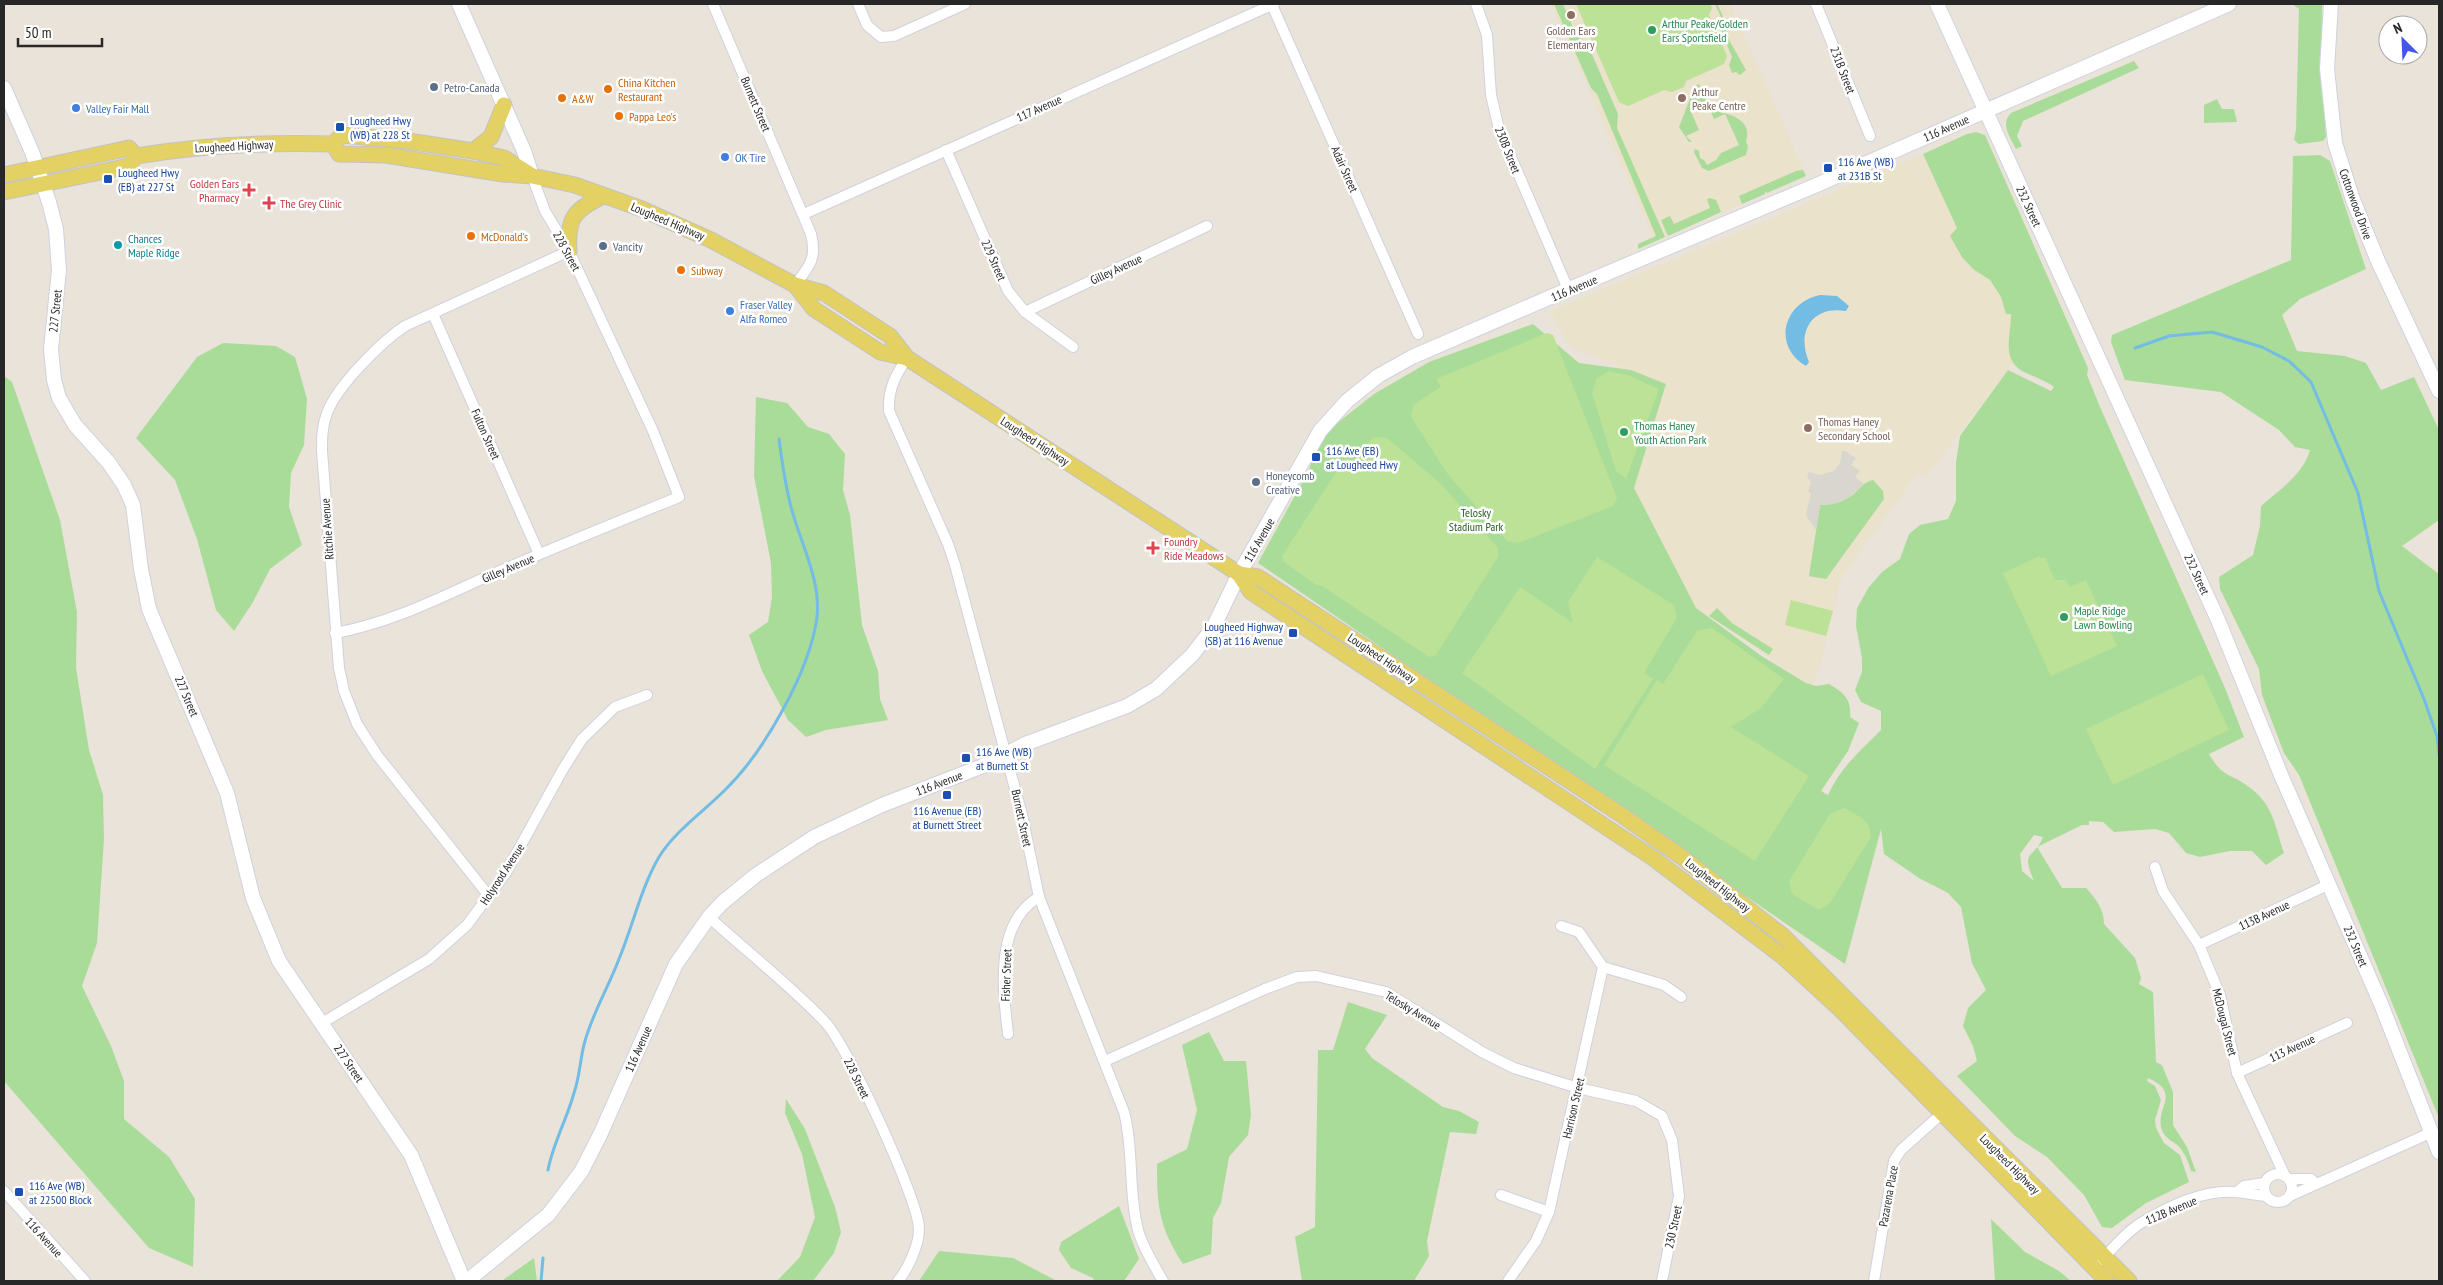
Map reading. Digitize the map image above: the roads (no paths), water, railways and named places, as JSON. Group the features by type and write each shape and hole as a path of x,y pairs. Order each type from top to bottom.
{"main road":[{"path":"473,151 491,137 504,106"},
{"name":"Lougheed Highway","path":"4,192 129,166 136,156 237,144 333,144 342,135 414,142 473,151 504,158 532,176"},
{"name":"Lougheed Highway","path":"333,144 339,154 386,155 503,174 532,176 575,185 642,209 711,240 795,285 824,293 847,307 890,336 906,358 1239,574 1251,592 1653,858 1774,950 1946,1109 2099,1263 2129,1281"},
{"name":"Lougheed Highway","path":"4,175 129,148 136,156"},
{"path":"569,251 568,231 574,215 583,206 603,196"},
{"name":"Lougheed Highway","path":"2099,1263 2107,1281"}],"street":[{"name":"228 Street","path":"458,4 524,151 545,211 569,251 653,431 679,497"},
{"name":"Burnett Street","path":"713,4 804,214 815,249 806,270 795,285"},
{"path":"858,4 867,26 881,37 894,36 965,4"},
{"name":"117 Avenue","path":"804,214 1273,4"},
{"name":"Adair Street","path":"1273,4 1418,334"},
{"name":"230B Street","path":"1476,4 1487,35 1491,95 1498,129 1568,289"},
{"name":"231B Street","path":"1816,4 1870,136"},
{"name":"232 Street","path":"1937,4 2218,620 2280,775 2330,884 2381,1004 2439,1152"},
{"name":"116 Avenue","path":"466,1281 548,1215 581,1172 597,1142 676,964 709,917 756,875 814,837 882,805 1007,755 1025,744 1127,706 1156,688 1192,655 1214,628 1239,574 1320,431 1339,409 1366,384 1400,363 1568,289 2132,48 2229,4"},
{"name":"Cottonwood Drive","path":"2331,4 2327,69 2335,143 2353,200 2378,261 2439,391"},
{"name":"227 Street","path":"4,88 37,167 53,216 58,250 57,294 51,350 54,380 59,398 75,425 119,478 133,505 141,569 149,609 227,793 253,898 279,961 411,1155 466,1281"},
{"name":"229 Street","path":"946,150 1008,291 1025,312 1073,347"},
{"name":"Gilley Avenue","path":"1025,312 1207,226"},
{"name":"Ritchie Avenue","path":"490,896 362,734 351,710 341,679 335,633 322,452 322,428 327,412 336,396 351,377 393,334 569,251"},
{"name":"Fulton Street","path":"433,314 539,554"},
{"name":"Burnett Street","path":"906,358 893,379 888,395 888,411 948,544 1007,755 1039,897 1105,1060 1127,1124 1134,1212 1138,1232 1163,1281"},
{"name":"Gilley Avenue","path":"335,633 385,620 679,497"},
{"name":"Holyrood Avenue","path":"322,1023 429,959 467,925 511,865 562,769 582,739 615,707 647,695"},
{"name":"McDougal Street","path":"2155,867 2163,891 2199,945 2220,995 2237,1073 2287,1177"},
{"name":"113B Avenue","path":"2199,945 2330,884"},
{"name":"Fisher Street","path":"1008,1034 1004,1000 1006,950 1010,932 1028,905 1039,897"},
{"name":"228 Street","path":"709,917 825,1022 843,1049 905,1180 916,1210 919,1230 908,1263 898,1281"},
{"path":"1561,926 1579,932 1603,967 1664,985 1681,997"},
{"name":"Harrison Street","path":"1508,1281 1536,1241 1549,1212 1578,1088 1603,967"},
{"name":"Telosky Avenue","path":"1105,1060 1264,989 1297,977 1316,976 1386,992 1494,1059 1514,1068 1578,1088 1636,1101 1662,1116"},
{"name":"113 Avenue","path":"2237,1073 2347,1023"},
{"name":"Pazarena Place","path":"1874,1281 1894,1161 1901,1150 1946,1109"},
{"name":"230 Street","path":"1662,1116 1672,1140 1678,1196 1662,1281"},
{"path":"2275,1155 2272,1160 2266,1196 2278,1203 2290,1196 2312,1188 2315,1183 2340,1175 2430,1133"},
{"path":"2268,1179 2287,1177 2310,1179 2315,1183"},
{"path":"2287,1177 2292,1187 2290,1196"},
{"name":"112B Avenue","path":"2237,1192 2244,1186 2268,1179"},
{"name":"116 Avenue","path":"4,1191 85,1281"},
{"name":"112B Avenue","path":"2099,1263 2139,1223 2197,1197 2237,1192 2244,1195 2266,1196"},
{"path":"1501,1196 1549,1212"}],"water":[{"path":"1820,295 1837,296 1849,306 1846,311 1834,310 1824,312 1810,323 1806,331 1805,341 1805,351 1809,362 1806,366 1795,358 1789,348 1786,326 1790,316 1797,307 1807,300"}],"waterway":[{"path":"2135,348 2169,336 2212,332 2262,347 2289,361 2311,382 2358,493 2379,591 2424,699 2437,736 2439,754"},
{"path":"548,1170 553,1150 576,1087 588,1030 615,969 653,869 659,857 673,839 725,790 755,755 783,710 813,638 817,617 816,589 789,498 779,439"},
{"path":"541,1281 543,1258"}],"place":[{"name":"Golden Ears Elementary","path":"1571,15"},
{"name":"Arthur Peake/Golden Ears Sportsfield","path":"1652,30"},
{"name":"Petro-Canada","path":"434,87"},
{"name":"China Kitchen Restaurant","path":"608,89"},
{"name":"A&W","path":"562,98"},
{"name":"Arthur Peake Centre","path":"1682,98"},
{"name":"Valley Fair Mall","path":"76,108"},
{"name":"Pappa Leo's","path":"619,116"},
{"name":"Lougheed Hwy (WB) at 228 St","path":"340,127"},
{"name":"OK Tire","path":"725,157"},
{"name":"116 Ave (WB) at 231B St","path":"1828,168"},
{"name":"Lougheed Hwy (EB) at 227 St","path":"108,179"},
{"name":"Golden Ears Pharmacy","path":"249,190"},
{"name":"The Grey Clinic","path":"269,203"},
{"name":"McDonald's","path":"471,236"},
{"name":"Chances Maple Ridge","path":"118,245"},
{"name":"Vancity","path":"603,246"},
{"name":"Subway","path":"681,270"},
{"name":"Fraser Valley Alfa Romeo","path":"730,311"},
{"name":"Thomas Haney Secondary School","path":"1808,428"},
{"name":"Thomas Haney Youth Action Park","path":"1624,432"},
{"name":"116 Ave (EB) at Lougheed Hwy","path":"1316,457"},
{"name":"Honeycomb Creative","path":"1256,482"},
{"name":"Foundry Ride Meadows","path":"1153,548"},
{"name":"Maple Ridge Lawn Bowling","path":"2064,617"},
{"name":"Lougheed Highway (SB) at 116 Avenue","path":"1293,633"},
{"name":"116 Ave (WB) at Burnett St","path":"966,758"},
{"name":"116 Avenue (EB) at Burnett Street","path":"947,795"},
{"name":"116 Ave (WB) at 22500 Block","path":"19,1192"}],"park label":[{"name":"Telosky Stadium Park","path":"1476,519"}]}
